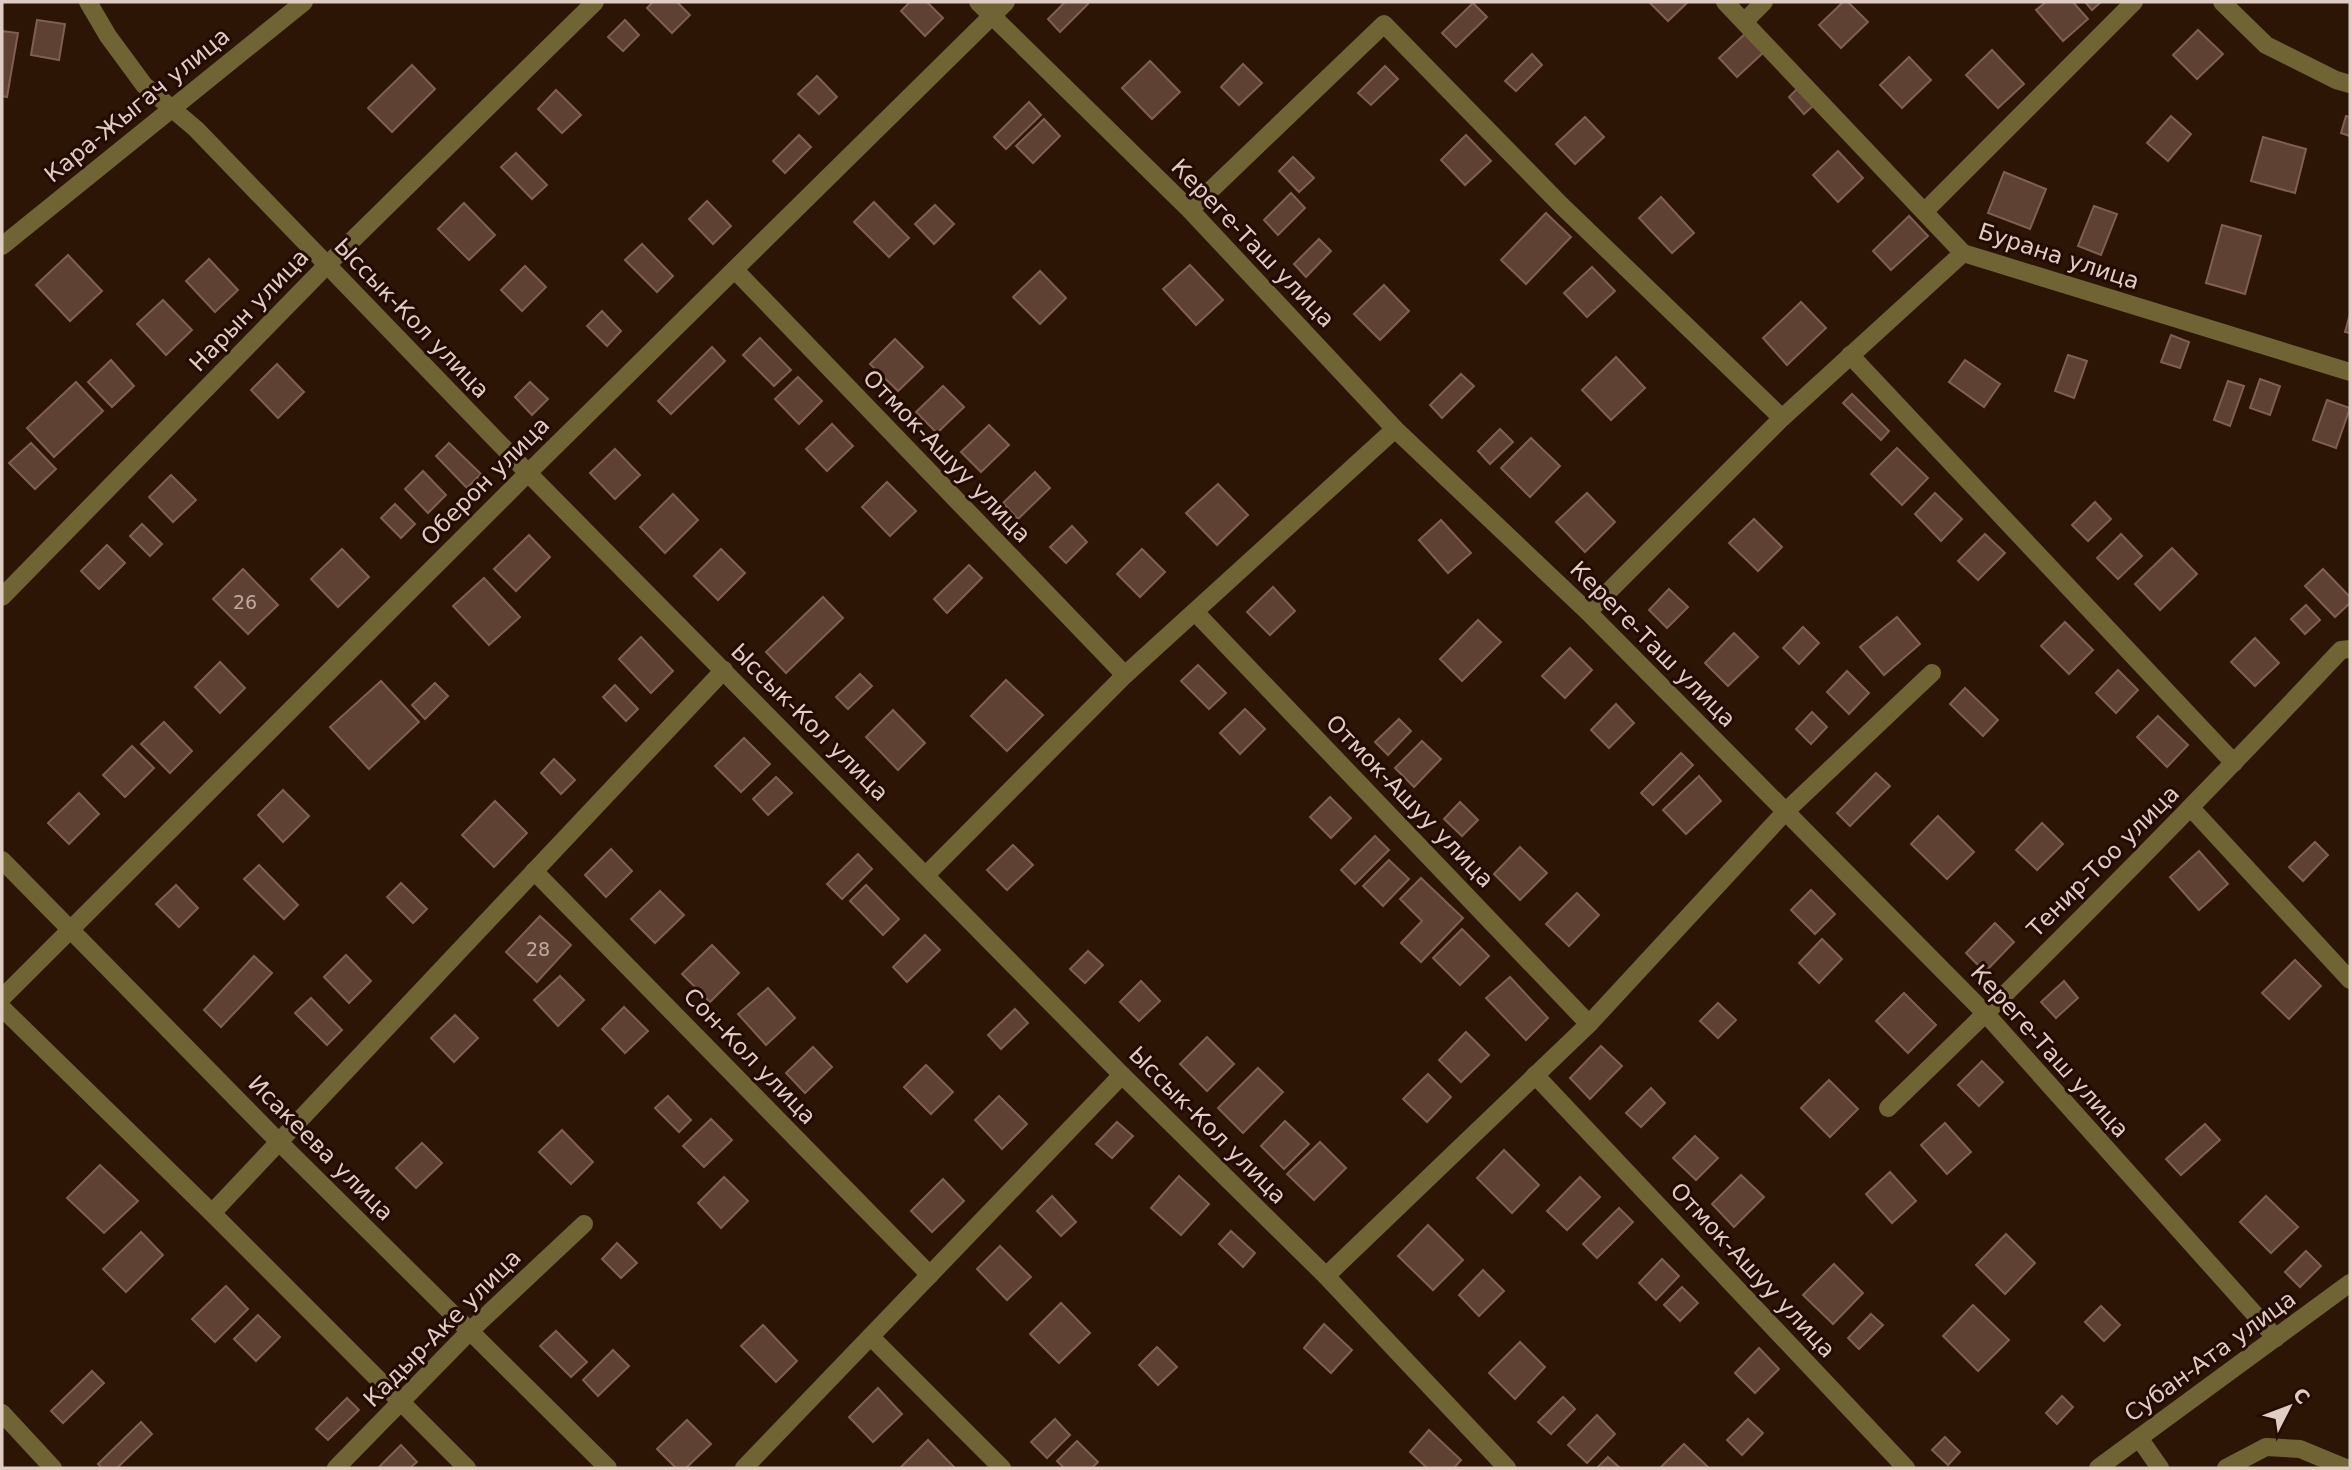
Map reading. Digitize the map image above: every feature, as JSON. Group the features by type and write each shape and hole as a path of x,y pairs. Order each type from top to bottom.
{"street":[{"name":"Ыссык-Кол улица","path":"88,2 108,36 144,85 196,129 528,473 1122,1075 1326,1276 1507,1468"},
{"name":"Кара-Жыгач улица","path":"2,246 304,2"},
{"name":"Нарын улица","path":"2,597 327,265 594,2"},
{"name":"Кереге-Таш улица","path":"978,2 1190,210 1395,429 1588,612 1986,1014 2276,1338"},
{"name":"Оберон улица","path":"2,998 528,473 1006,2"},
{"name":"Бурана улица","path":"1725,2 1964,253 2350,372"},
{"path":"1744,22 1764,2"},
{"path":"1925,211 2134,2"},
{"path":"2222,2 2266,45 2336,80 2350,84"},
{"path":"1190,210 1384,24 1561,205 1782,418"},
{"path":"1588,612 1782,418 1964,253"},
{"name":"Отмок-Ашуу улица","path":"735,270 1125,675"},
{"path":"1850,355 2234,763"},
{"path":"926,875 1125,675 1395,429"},
{"name":"Отмок-Ашуу улица","path":"1196,613 1589,1024"},
{"name":"Тенир-Тоо улица","path":"1888,1108 1986,1014 2191,808 2342,650 2350,649"},
{"path":"212,1213 724,670"},
{"path":"1326,1276 1589,1024 1785,812 1931,673"},
{"path":"2191,808 2350,981"},
{"name":"Исакеева улица","path":"2,859 279,1142 608,1468"},
{"name":"Сон-Кол улица","path":"534,871 930,1275"},
{"path":"2,1008 467,1468"},
{"path":"744,1468 1122,1075"},
{"name":"Отмок-Ашуу улица","path":"1535,1075 1906,1468"},
{"name":"Кадыр-Аке улица","path":"336,1468 471,1330 584,1224"},
{"name":"Субан-Ата улица","path":"2098,1468 2350,1283"},
{"path":"871,1336 1002,1468"},
{"path":"2,1413 53,1468"},
{"path":"2139,1438 2160,1468"},
{"path":"2225,1468 2266,1447 2300,1449 2346,1468"}],"building":[{"path":"653,2 677,2 690,15 672,33 647,8"},
{"path":"910,2 927,2 943,18 925,36 901,11"},
{"path":"1065,2 1088,4 1060,32 1048,19"},
{"path":"1649,2 1688,2 1668,21"},
{"path":"1843,2 1848,2 1868,22 1841,48 1819,25"},
{"path":"2046,2 2073,2 2088,19 2063,41 2036,10"},
{"path":"2085,2 2101,2 2092,10"},
{"path":"1473,3 1487,17 1456,47 1442,33"},
{"path":"37,20 65,24 59,60 31,55"},
{"path":"625,20 639,35 623,51 608,37"},
{"path":"2198,30 2223,54 2197,79 2173,55"},
{"path":"2,31 18,33 7,97 2,96"},
{"path":"1746,33 1764,52 1737,77 1719,58"},
{"path":"1992,50 2024,84 1998,108 1966,75"},
{"path":"1532,54 1542,65 1516,91 1505,81"},
{"path":"1909,57 1931,80 1902,108 1880,85"},
{"path":"1150,61 1180,92 1152,119 1122,88"},
{"path":"1243,64 1262,83 1239,105 1221,87"},
{"path":"412,65 435,89 392,132 368,108"},
{"path":"1385,66 1398,79 1371,105 1358,93"},
{"path":"817,76 837,97 819,114 798,94"},
{"path":"1798,88 1814,105 1804,114 1789,97"},
{"path":"556,90 581,115 562,133 538,109"},
{"path":"1029,102 1041,115 1006,149 994,137"},
{"path":"2171,116 2191,134 2168,161 2147,143"},
{"path":"2346,116 2350,117 2350,136 2341,133"},
{"path":"1585,117 1604,137 1575,164 1556,144"},
{"path":"1044,119 1060,136 1033,163 1016,146"},
{"path":"799,135 811,147 785,173 773,161"},
{"path":"1466,135 1491,161 1465,185 1441,160"},
{"path":"2263,137 2306,149 2295,193 2251,181"},
{"path":"1838,151 1863,178 1838,202 1813,175"},
{"path":"516,153 547,185 532,199 501,167"},
{"path":"1293,157 1314,178 1299,192 1279,171"},
{"path":"2004,172 2046,189 2030,229 1988,213"},
{"path":"1291,193 1305,208 1278,235 1264,220"},
{"path":"1661,197 1694,233 1672,253 1639,218"},
{"path":"707,201 731,226 713,244 689,219"},
{"path":"874,202 909,238 889,257 854,222"},
{"path":"464,203 495,235 469,260 438,229"},
{"path":"935,205 954,224 934,244 915,224"},
{"path":"2094,206 2117,214 2101,255 2078,246"},
{"path":"1546,213 1571,237 1526,284 1501,260"},
{"path":"1909,216 1928,236 1891,270 1873,251"},
{"path":"2222,225 2261,236 2245,294 2206,283"},
{"path":"1319,239 1331,251 1306,277 1294,264"},
{"path":"642,244 673,276 657,292 625,260"},
{"path":"68,255 102,291 70,321 36,285"},
{"path":"209,259 238,290 215,312 186,281"},
{"path":"1190,265 1223,300 1196,325 1163,289"},
{"path":"525,266 546,287 522,311 501,290"},
{"path":"1592,267 1615,291 1587,317 1564,293"},
{"path":"1040,271 1066,298 1040,324 1013,297"},
{"path":"1384,285 1409,311 1380,340 1354,314"},
{"path":"163,300 192,330 166,355 137,324"},
{"path":"1801,302 1826,328 1787,365 1763,338"},
{"path":"602,311 621,331 607,346 587,326"},
{"path":"2350,314 2350,333 2345,332"},
{"path":"2171,335 2189,342 2180,368 2161,362"},
{"path":"760,338 791,370 774,386 743,355"},
{"path":"895,339 923,367 898,391 870,364"},
{"path":"712,347 725,361 671,414 658,401"},
{"path":"2068,355 2087,361 2074,398 2055,391"},
{"path":"1616,357 1645,388 1611,420 1582,390"},
{"path":"111,360 134,386 112,407 88,382"},
{"path":"1965,360 2000,384 1984,407 1949,382"},
{"path":"277,364 304,392 278,418 251,390"},
{"path":"1461,374 1474,386 1442,418 1430,405"},
{"path":"798,377 822,401 799,424 775,399"},
{"path":"2260,379 2280,386 2270,415 2250,408"},
{"path":"2228,381 2244,386 2230,426 2214,420"},
{"path":"76,382 103,411 54,457 27,428"},
{"path":"530,382 548,399 532,415 515,397"},
{"path":"943,386 964,407 937,433 916,412"},
{"path":"1852,394 1889,431 1881,440 1843,403"},
{"path":"2327,400 2350,408 2336,448 2313,440"},
{"path":"832,424 853,446 827,471 806,449"},
{"path":"989,425 1009,445 981,472 961,452"},
{"path":"1500,429 1513,442 1490,464 1478,451"},
{"path":"1531,438 1560,466 1530,497 1501,468"},
{"path":"31,443 56,469 35,489 9,463"},
{"path":"449,443 481,474 467,488 436,456"},
{"path":"1897,448 1928,478 1902,505 1871,474"},
{"path":"615,449 640,475 615,499 590,473"},
{"path":"423,471 446,495 428,513 405,489"},
{"path":"1035,472 1050,488 1018,519 1003,503"},
{"path":"171,475 196,500 173,522 149,497"},
{"path":"887,482 916,511 890,536 862,507"},
{"path":"1218,484 1248,515 1217,545 1186,513"},
{"path":"1587,493 1615,522 1585,552 1556,522"},
{"path":"1935,493 1962,519 1941,541 1915,514"},
{"path":"673,494 698,520 665,553 640,527"},
{"path":"2095,502 2111,519 2088,541 2072,525"},
{"path":"395,504 415,524 401,538 381,518"},
{"path":"1754,519 1782,547 1758,571 1729,543"},
{"path":"1441,520 1471,553 1448,573 1419,540"},
{"path":"142,524 162,544 150,556 130,536"},
{"path":"1072,526 1087,542 1066,563 1050,547"},
{"path":"1985,534 2005,553 1978,580 1958,561"},
{"path":"2121,534 2142,556 2118,579 2097,558"},
{"path":"529,535 550,557 516,591 494,569"},
{"path":"107,545 125,563 99,589 81,571"},
{"path":"2172,548 2197,574 2160,610 2135,584"},
{"path":"342,549 369,577 338,607 311,579"},
{"path":"721,549 745,573 718,600 694,576"},
{"path":"1142,549 1165,572 1140,597 1117,574"},
{"path":"969,565 982,578 947,613 934,599"},
{"path":"243,569 278,605 248,634 213,599"},
{"path":"2323,569 2350,597 2350,603 2335,617 2305,586"},
{"path":"484,578 520,617 489,645 453,606"},
{"path":"1273,587 1295,611 1270,635 1247,612"},
{"path":"1669,589 1688,607 1667,628 1649,610"},
{"path":"823,597 843,618 786,673 766,652"},
{"path":"2306,605 2320,620 2305,634 2291,619"},
{"path":"1897,617 1920,644 1884,675 1860,647"},
{"path":"1478,620 1501,642 1462,681 1440,659"},
{"path":"2065,622 2093,650 2069,674 2041,646"},
{"path":"1803,627 1819,643 1799,664 1783,648"},
{"path":"1734,633 1758,657 1728,686 1705,663"},
{"path":"641,637 673,671 651,693 619,659"},
{"path":"2255,638 2279,663 2255,686 2231,662"},
{"path":"1570,648 1592,670 1565,698 1542,676"},
{"path":"220,662 245,688 220,713 195,687"},
{"path":"1198,665 1226,693 1209,709 1181,681"},
{"path":"2118,670 2138,690 2116,713 2096,693"},
{"path":"1847,671 1869,693 1849,714 1827,692"},
{"path":"860,674 872,686 848,709 836,697"},
{"path":"1006,680 1043,715 1007,751 971,716"},
{"path":"381,681 419,722 369,769 330,727"},
{"path":"435,683 448,696 425,719 412,705"},
{"path":"615,685 638,709 626,721 603,697"},
{"path":"1965,688 1998,720 1983,736 1950,704"},
{"path":"1616,704 1634,723 1609,748 1591,730"},
{"path":"1245,709 1265,729 1240,754 1220,733"},
{"path":"893,710 925,743 898,770 866,737"},
{"path":"1812,712 1827,727 1811,744 1796,729"},
{"path":"2158,716 2188,745 2167,767 2137,737"},
{"path":"1399,719 1411,731 1388,755 1375,742"},
{"path":"164,722 192,751 170,773 141,744"},
{"path":"744,738 770,764 741,792 715,766"},
{"path":"1422,741 1441,759 1414,787 1395,768"},
{"path":"132,746 154,768 125,797 103,775"},
{"path":"1681,753 1693,765 1653,805 1641,793"},
{"path":"554,759 575,780 561,794 541,773"},
{"path":"1876,773 1890,786 1850,826 1837,813"},
{"path":"1699,776 1721,801 1686,834 1663,810"},
{"path":"776,777 792,793 768,815 753,799"},
{"path":"283,790 309,816 283,842 258,815"},
{"path":"79,793 99,814 69,844 48,823"},
{"path":"1330,797 1351,818 1331,838 1310,817"},
{"path":"495,801 527,833 494,867 462,835"},
{"path":"1460,802 1478,820 1462,836 1444,819"},
{"path":"1938,816 1974,852 1947,879 1911,844"},
{"path":"2042,823 2063,844 2037,870 2016,850"},
{"path":"1375,836 1389,850 1355,884 1341,870"},
{"path":"2315,842 2328,855 2303,881 2289,867"},
{"path":"1013,845 1033,865 1007,890 987,870"},
{"path":"1520,847 1547,873 1520,900 1494,874"},
{"path":"611,849 632,871 606,897 585,875"},
{"path":"2199,851 2228,884 2199,910 2170,877"},
{"path":"858,854 872,869 842,899 827,884"},
{"path":"1389,860 1409,879 1383,906 1363,886"},
{"path":"259,865 298,905 284,919 244,879"},
{"path":"1421,878 1463,918 1421,962 1401,943 1422,921 1400,899"},
{"path":"401,883 427,909 413,923 387,897"},
{"path":"176,885 198,908 179,927 156,904"},
{"path":"866,885 899,919 883,935 850,901"},
{"path":"1811,890 1835,914 1815,934 1791,910"},
{"path":"660,891 684,915 655,943 631,919"},
{"path":"1577,893 1599,915 1569,946 1546,924"},
{"path":"540,916 571,945 537,982 506,952"},
{"path":"1995,923 2014,942 1985,972 1966,953"},
{"path":"1462,929 1489,956 1460,985 1433,958"},
{"path":"925,935 940,950 907,982 893,967"},
{"path":"1822,939 1842,959 1819,983 1799,963"},
{"path":"712,945 739,973 710,1002 682,974"},
{"path":"1088,951 1103,965 1085,983 1070,969"},
{"path":"346,955 371,981 349,1003 324,977"},
{"path":"254,956 272,973 221,1027 204,1010"},
{"path":"2295,960 2321,986 2289,1019 2262,993"},
{"path":"560,976 584,1000 558,1026 534,1000"},
{"path":"1510,977 1548,1018 1526,1040 1486,998"},
{"path":"1141,981 1160,1001 1139,1021 1120,1002"},
{"path":"2064,981 2078,998 2056,1018 2041,1002"},
{"path":"768,988 795,1018 766,1045 738,1014"},
{"path":"1904,993 1936,1025 1908,1053 1876,1021"},
{"path":"311,998 342,1030 327,1045 295,1013"},
{"path":"1718,1003 1736,1020 1718,1038 1700,1021"},
{"path":"624,1007 648,1031 625,1053 602,1029"},
{"path":"1015,1009 1028,1023 1001,1049 988,1035"},
{"path":"455,1015 478,1038 454,1062 431,1038"},
{"path":"1466,1032 1489,1055 1461,1082 1439,1060"},
{"path":"1207,1037 1234,1064 1207,1091 1180,1064"},
{"path":"1601,1046 1622,1066 1590,1099 1570,1078"},
{"path":"813,1047 832,1067 805,1093 786,1073"},
{"path":"1982,1061 2003,1082 1979,1106 1958,1085"},
{"path":"926,1065 953,1092 931,1114 904,1087"},
{"path":"1258,1068 1283,1092 1243,1133 1218,1108"},
{"path":"1428,1074 1451,1097 1427,1122 1403,1099"},
{"path":"1829,1080 1858,1109 1830,1137 1801,1108"},
{"path":"1651,1088 1665,1103 1641,1127 1626,1113"},
{"path":"668,1096 691,1120 679,1132 655,1108"},
{"path":"999,1096 1027,1124 1002,1149 975,1120"},
{"path":"711,1119 732,1140 704,1167 683,1146"},
{"path":"1285,1121 1309,1144 1284,1169 1261,1146"},
{"path":"1117,1122 1133,1136 1112,1158 1096,1144"},
{"path":"1945,1123 1971,1152 1947,1174 1921,1145"},
{"path":"2205,1124 2220,1140 2181,1175 2166,1159"},
{"path":"562,1130 593,1162 571,1184 539,1152"},
{"path":"1695,1136 1718,1158 1696,1180 1673,1158"},
{"path":"1320,1142 1346,1168 1314,1200 1287,1174"},
{"path":"422,1143 442,1163 416,1188 396,1168"},
{"path":"1504,1150 1539,1185 1512,1213 1477,1178"},
{"path":"100,1165 138,1201 104,1233 67,1198"},
{"path":"1890,1172 1916,1201 1892,1223 1866,1194"},
{"path":"1741,1175 1764,1197 1734,1227 1712,1204"},
{"path":"1179,1176 1209,1204 1181,1235 1151,1208"},
{"path":"724,1177 748,1201 721,1228 698,1203"},
{"path":"1580,1177 1600,1197 1567,1230 1547,1211"},
{"path":"943,1179 964,1201 932,1232 911,1211"},
{"path":"1052,1196 1076,1222 1061,1236 1037,1211"},
{"path":"2266,1196 2298,1227 2271,1253 2240,1222"},
{"path":"1619,1208 1633,1222 1597,1258 1583,1244"},
{"path":"1428,1225 1463,1260 1433,1290 1398,1256"},
{"path":"1231,1231 1255,1253 1243,1267 1219,1244"},
{"path":"141,1232 163,1255 126,1292 103,1269"},
{"path":"2006,1234 2035,1263 2005,1294 1976,1265"},
{"path":"617,1243 637,1263 621,1278 602,1259"},
{"path":"1000,1246 1031,1277 1007,1300 977,1269"},
{"path":"2306,1251 2321,1266 2300,1287 2285,1272"},
{"path":"1662,1259 1679,1276 1656,1300 1639,1283"},
{"path":"1834,1264 1863,1293 1833,1324 1803,1295"},
{"path":"1483,1270 1504,1291 1479,1316 1459,1295"},
{"path":"226,1286 248,1309 215,1342 192,1319"},
{"path":"1682,1287 1698,1303 1680,1321 1664,1305"},
{"path":"1061,1303 1090,1333 1059,1363 1030,1334"},
{"path":"1973,1305 2009,1340 1978,1371 1943,1336"},
{"path":"2101,1306 2120,1325 2104,1341 2085,1322"},
{"path":"1871,1314 1883,1325 1859,1349 1848,1338"},
{"path":"258,1315 280,1337 256,1361 234,1339"},
{"path":"1324,1324 1352,1350 1331,1373 1304,1348"},
{"path":"763,1325 797,1361 776,1382 741,1346"},
{"path":"556,1331 587,1362 571,1377 540,1346"},
{"path":"1520,1342 1545,1367 1515,1399 1489,1373"},
{"path":"1157,1347 1177,1367 1158,1385 1139,1365"},
{"path":"1759,1348 1779,1369 1755,1393 1735,1373"},
{"path":"613,1350 629,1366 598,1396 583,1380"},
{"path":"92,1371 104,1383 63,1423 51,1411"},
{"path":"878,1388 902,1414 873,1442 849,1417"},
{"path":"2062,1396 2073,1407 2057,1424 2046,1413"},
{"path":"1563,1397 1575,1409 1551,1434 1538,1422"},
{"path":"347,1398 359,1410 328,1440 316,1429"},
{"path":"1597,1415 1615,1434 1587,1463 1568,1445"},
{"path":"1055,1419 1070,1435 1047,1458 1031,1442"},
{"path":"1748,1419 1763,1433 1742,1455 1727,1440"},
{"path":"687,1420 711,1444 686,1468 676,1468 657,1449"},
{"path":"141,1422 152,1434 117,1468 102,1468 98,1464"},
{"path":"1429,1430 1461,1460 1454,1468 1427,1468 1410,1452"},
{"path":"1945,1437 1960,1452 1948,1465 1932,1450"},
{"path":"928,1440 953,1468 900,1468"},
{"path":"1077,1441 1098,1462 1092,1468 1064,1468 1057,1461"},
{"path":"1684,1444 1709,1468 1660,1468"},
{"path":"401,1445 417,1462 410,1468 378,1468"},
{"path":"1608,1457 1620,1468 1597,1468"}]}
